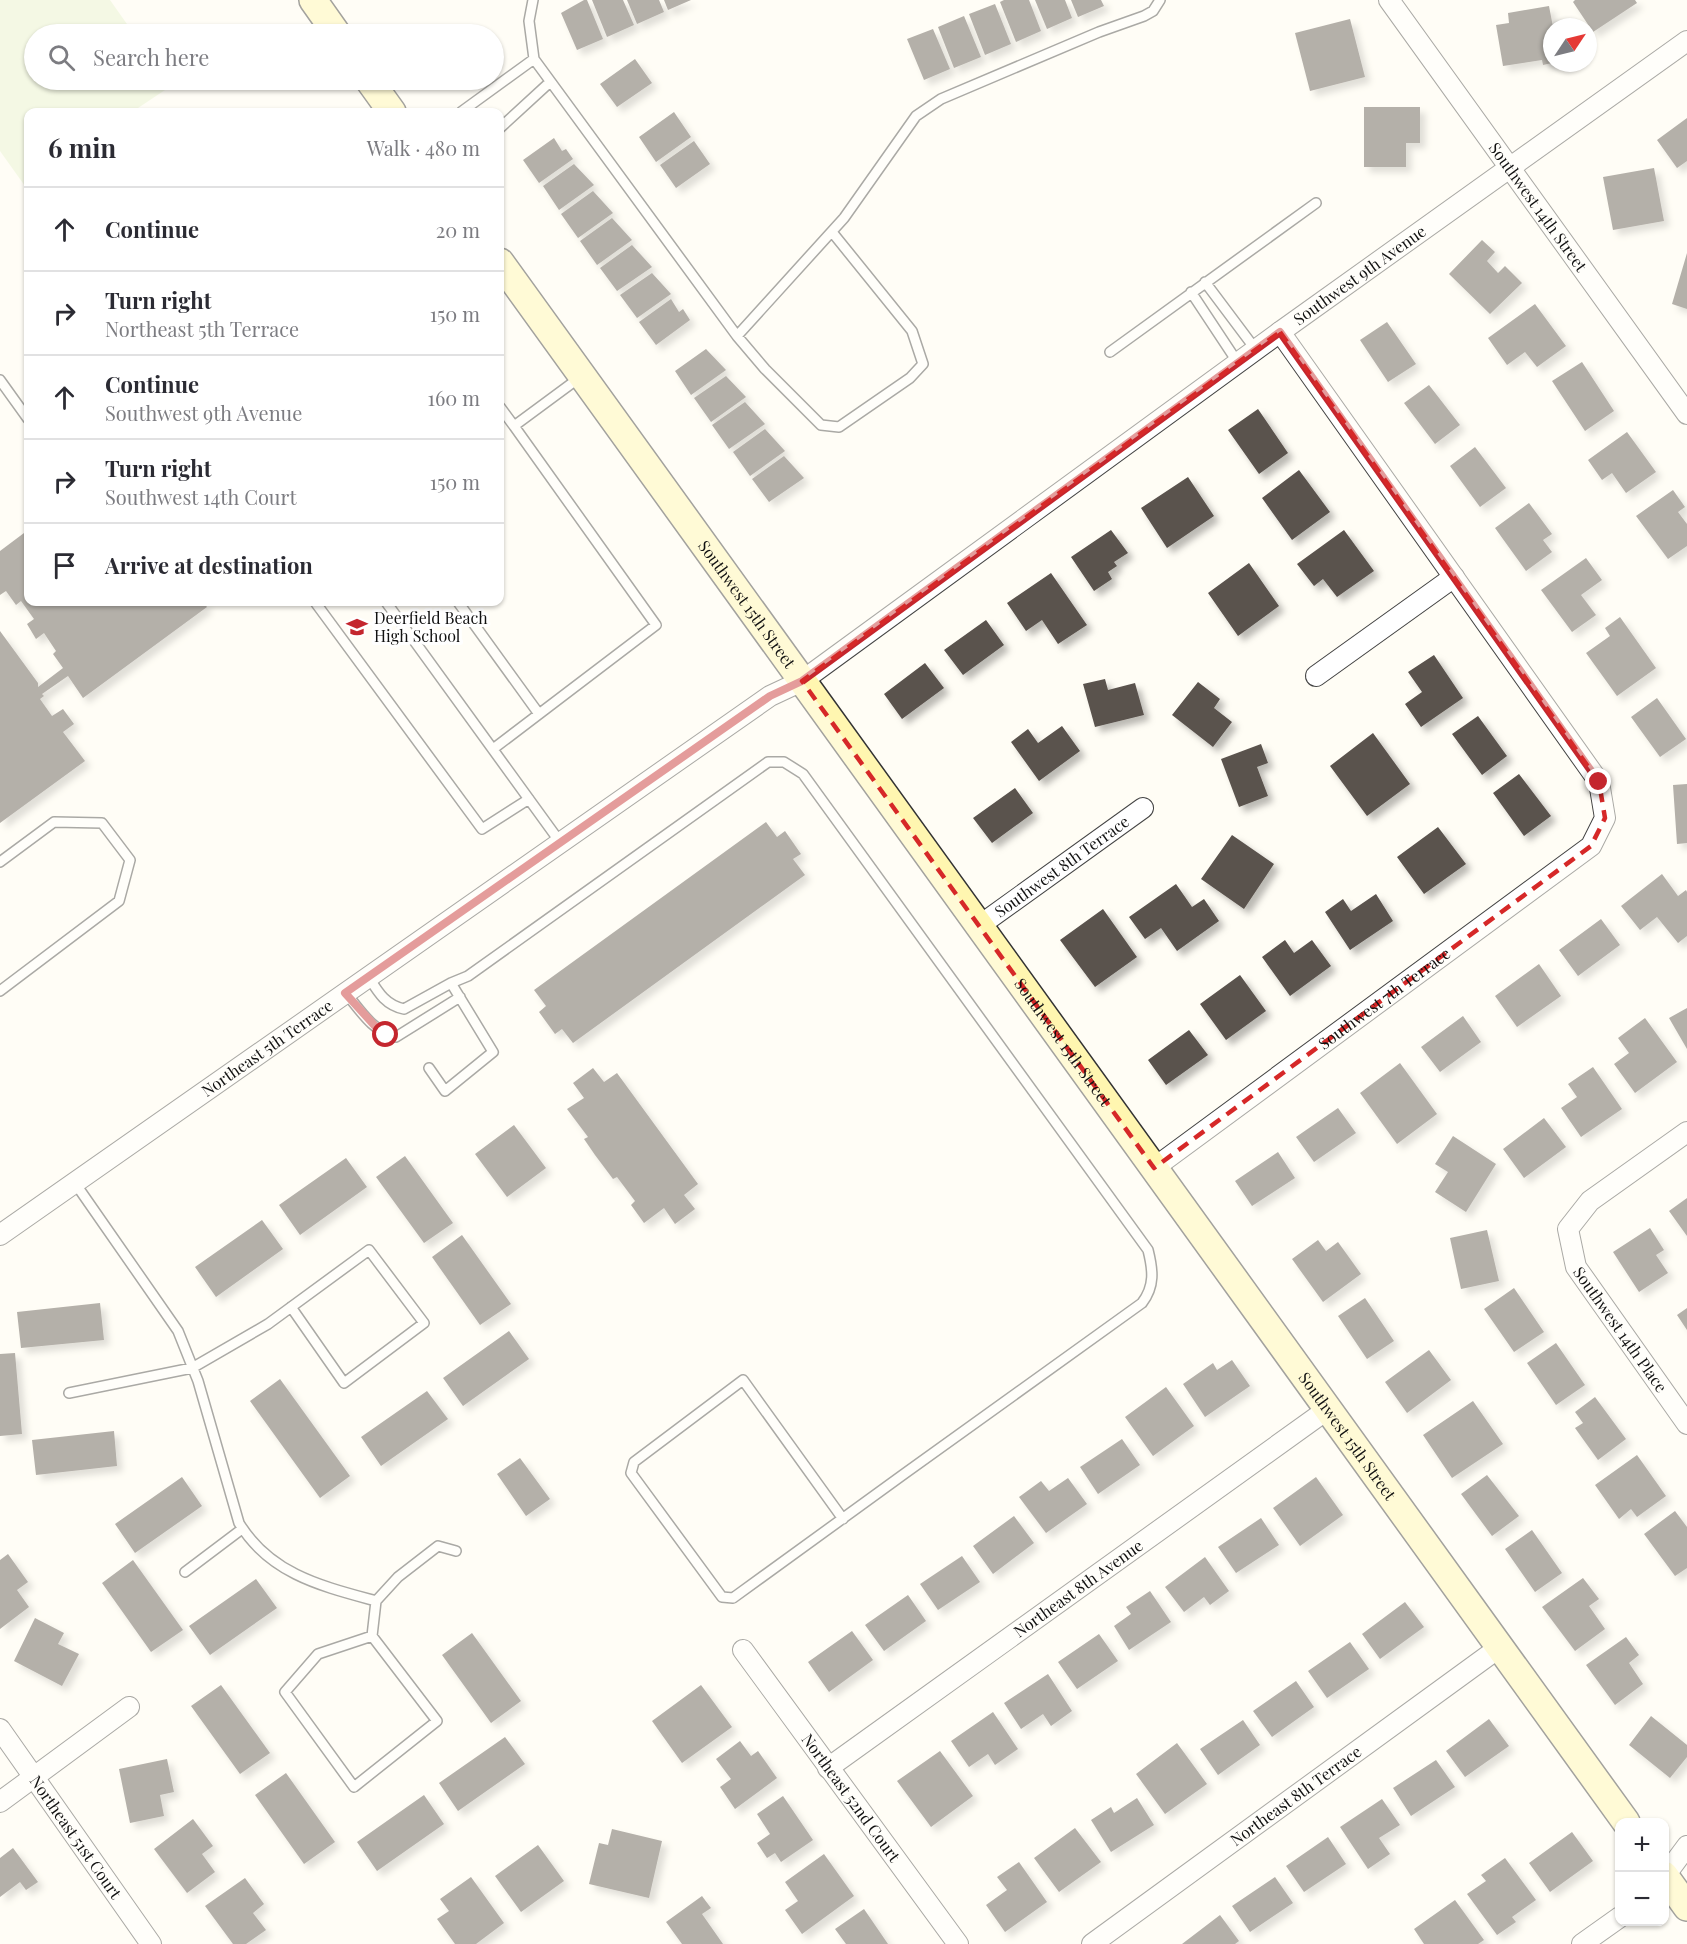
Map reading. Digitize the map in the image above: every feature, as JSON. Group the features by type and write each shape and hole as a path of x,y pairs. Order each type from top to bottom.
{"street":[{"path":"313,0 330,24"},
{"name":"Southwest 14th Street","path":"1389,0 1687,414"},
{"name":"Southwest 9th Avenue","path":"802,681 1280,332 1687,41"},
{"path":"376,90 389,108"},
{"name":"Southwest 15th Street","path":"504,268 1623,1818"},
{"path":"1280,332 1454,578 1316,676"},
{"name":"Southwest 7th Terrace","path":"1154,1168 1591,846 1605,818 1599,782 1454,578"},
{"name":"Northeast 5th Terrace","path":"0,1235 770,696 802,681"},
{"name":"Southwest 8th Terrace","path":"979,926 1143,808"},
{"name":"Southwest 14th Place","path":"1687,1132 1590,1201 1568,1229 1575,1267 1687,1424"},
{"name":"Northeast 8th Avenue","path":"828,1768 1328,1409"},
{"name":"Northeast 8th Terrace","path":"1092,1944 1500,1647"},
{"name":"Northeast 52nd Court","path":"743,1650 958,1944"},
{"path":"0,1802 36,1778 129,1707"},
{"name":"Northeast 51st Court","path":"0,1729 151,1944"},
{"path":"1668,1872 1687,1846"},
{"path":"1669,1882 1687,1907"},
{"path":"1582,1944 1615,1921"}],"lane":[{"path":"533,0 529,21 534,59 549,83 737,336 765,369 821,425 839,427 910,378 923,364 912,331 831,232"},
{"path":"737,336 844,218 916,116 929,105 1099,32 1144,16 1153,11 1160,0"},
{"path":"504,81 534,59"},
{"path":"504,124 549,83"},
{"path":"467,108 491,90"},
{"path":"1110,352 1316,203"},
{"path":"1205,282 1256,350"},
{"path":"1191,292 1238,363"},
{"path":"514,426 582,376"},
{"path":"0,380 24,413"},
{"path":"493,749 656,625 504,412"},
{"path":"318,606 482,829 529,799"},
{"path":"389,606 560,842"},
{"path":"462,606 539,714"},
{"path":"368,976 382,998 393,1007 404,1009 451,982 468,976 768,762 784,762 803,774 1149,1250 1153,1277 1149,1294 1142,1303 843,1519 733,1598 722,1597 632,1473 634,1462 743,1380 843,1519"},
{"path":"0,862 54,822 102,823 130,860 119,901 0,991"},
{"path":"429,1068 445,1091 493,1052 451,982"},
{"path":"345,993 375,1026 386,1035 396,1037 460,998"},
{"path":"75,1183 178,1331 243,1529 250,1542 286,1571 375,1601"},
{"path":"69,1393 192,1368 268,1324 291,1307 369,1250 423,1323 344,1383 291,1307"},
{"path":"185,1572 243,1529"},
{"path":"372,1636 318,1654 285,1692 354,1787 437,1721 372,1636 375,1601 398,1576 438,1546 456,1551"}],"highlighted area":[{"path":"1280,332 1599,782 1605,818 1591,846 1154,1168 802,681"}],"green space":[{"path":"0,0 110,0 127,24 24,24 24,90 165,90 138,108 24,108 24,185 0,151"}],"building":[{"path":"587,0 603,39 577,50 561,13"},
{"path":"592,0 623,0 634,25 607,37"},
{"path":"627,0 659,0 664,12 637,24"},
{"path":"664,0 691,0 668,10"},
{"path":"1029,0 1041,31 1016,42 1000,2"},
{"path":"1035,0 1065,0 1072,18 1047,29"},
{"path":"1071,0 1101,0 1104,6 1078,17"},
{"path":"1575,0 1635,0 1637,3 1597,29 1597,18 1584,18 1573,2"},
{"path":"995,4 1011,44 985,55 969,14"},
{"path":"1549,6 1551,18 1543,18 1543,65 1542,60 1503,66 1496,25 1509,23 1508,13"},
{"path":"964,16 981,57 954,68 938,27"},
{"path":"1350,19 1365,77 1310,91 1295,33"},
{"path":"933,29 950,69 924,80 907,39"},
{"path":"635,59 652,83 617,107 600,84"},
{"path":"1364,107 1420,107 1420,143 1406,143 1406,167 1364,167"},
{"path":"674,112 691,137 656,162 639,137"},
{"path":"1687,118 1687,161 1677,168 1657,140"},
{"path":"554,138 562,151 566,149 573,159 539,183 523,160"},
{"path":"694,141 710,164 676,188 660,165"},
{"path":"574,164 594,185 559,210 543,186"},
{"path":"1654,168 1664,221 1613,230 1603,177"},
{"path":"593,191 613,213 578,238 561,214"},
{"path":"612,218 632,240 597,265 580,241"},
{"path":"1482,240 1495,252 1487,261 1498,273 1505,266 1522,283 1490,314 1449,274"},
{"path":"632,245 652,267 617,291 600,268"},
{"path":"1687,253 1687,309 1672,304"},
{"path":"652,273 671,294 637,318 620,295"},
{"path":"671,299 679,312 683,309 690,320 656,345 639,322"},
{"path":"1535,304 1566,346 1537,367 1525,352 1507,365 1488,338"},
{"path":"1387,322 1416,364 1388,382 1360,340"},
{"path":"706,349 726,370 691,395 675,371"},
{"path":"1582,362 1614,411 1585,431 1552,381"},
{"path":"726,376 746,397 711,422 694,398"},
{"path":"1429,385 1460,425 1435,444 1404,403"},
{"path":"745,402 765,424 729,449 712,425"},
{"path":"1258,409 1288,453 1259,474 1228,430"},
{"path":"765,429 785,451 750,476 733,452"},
{"path":"1627,432 1656,472 1626,493 1612,473 1602,480 1588,460"},
{"path":"1475,447 1506,488 1480,507 1450,466"},
{"path":"784,456 804,478 769,502 752,479"},
{"path":"1299,470 1330,512 1292,540 1262,498"},
{"path":"1188,477 1214,516 1167,548 1141,508"},
{"path":"1673,490 1685,507 1678,512 1687,524 1687,546 1668,559 1636,516"},
{"path":"1529,503 1552,534 1543,540 1552,552 1526,571 1495,528"},
{"path":"1111,530 1128,553 1114,562 1117,566 1108,572 1112,579 1094,591 1071,557"},
{"path":"1344,530 1374,571 1337,597 1323,579 1314,586 1297,564"},
{"path":"24,533 24,605 21,601 16,605 6,591 0,595 0,551"},
{"path":"1586,558 1602,580 1581,595 1596,615 1572,632 1541,590"},
{"path":"1249,563 1279,606 1238,636 1208,593"},
{"path":"1051,573 1087,625 1058,644 1042,620 1026,631 1007,603"},
{"path":"25,606 207,607 83,698 68,676 42,694 44,696 40,699 52,716 63,709 74,724 63,732 85,761 0,823 0,631 38,683 38,687 63,668 53,654 56,651 44,633 36,639 27,624 34,619"},
{"path":"1620,617 1656,668 1617,696 1586,653 1610,636 1605,628"},
{"path":"986,620 1004,645 963,675 944,650"},
{"path":"1434,655 1463,698 1421,727 1405,704 1422,692 1408,672"},
{"path":"925,663 944,688 902,719 884,694"},
{"path":"1105,679 1108,690 1135,683 1144,715 1095,727 1083,684"},
{"path":"1198,682 1220,699 1214,708 1232,722 1213,747 1172,715"},
{"path":"1657,698 1686,739 1660,757 1631,717"},
{"path":"1478,716 1507,756 1482,775 1452,734"},
{"path":"1062,726 1080,751 1039,781 1011,742 1028,729 1038,743"},
{"path":"1373,733 1410,784 1367,816 1330,766"},
{"path":"1261,744 1268,763 1257,767 1268,796 1239,807 1221,759"},
{"path":"1519,774 1551,816 1524,836 1493,793"},
{"path":"1687,784 1687,843 1677,844 1673,785"},
{"path":"1015,788 1033,813 992,843 973,818"},
{"path":"766,822 777,837 785,831 801,854 793,859 805,875 573,1043 562,1029 555,1034 539,1012 546,1006 534,990"},
{"path":"1438,827 1466,864 1424,894 1397,857"},
{"path":"1232,835 1274,864 1244,909 1201,879"},
{"path":"1662,874 1678,896 1686,890 1687,892 1687,936 1678,943 1657,917 1640,930 1621,906"},
{"path":"1176,884 1192,907 1204,899 1219,921 1177,951 1161,928 1145,939 1129,917"},
{"path":"1376,894 1393,921 1350,950 1325,912 1343,899 1351,911"},
{"path":"1103,909 1137,957 1095,987 1060,940"},
{"path":"1601,919 1620,945 1578,976 1559,950"},
{"path":"1285,940 1294,953 1312,940 1331,966 1290,996 1262,957"},
{"path":"1539,964 1561,996 1517,1027 1495,996"},
{"path":"1240,975 1266,1011 1226,1040 1200,1004"},
{"path":"1687,1008 1687,1049 1669,1018"},
{"path":"1463,1016 1481,1042 1440,1072 1421,1047"},
{"path":"1645,1018 1677,1062 1635,1093 1614,1064 1629,1053 1618,1038"},
{"path":"1189,1030 1208,1055 1166,1085 1148,1060"},
{"path":"1400,1063 1437,1114 1397,1144 1360,1093"},
{"path":"1593,1067 1622,1109 1581,1137 1561,1108 1577,1097 1568,1084"},
{"path":"593,1068 604,1082 617,1073 698,1184 684,1195 695,1209 675,1224 664,1208 644,1223 631,1205 635,1201 617,1177 613,1179 595,1155 584,1139 588,1137 567,1109 584,1098 573,1083"},
{"path":"1338,1108 1356,1133 1314,1162 1296,1137"},
{"path":"1544,1118 1566,1147 1524,1178 1503,1149"},
{"path":"514,1125 546,1168 507,1197 475,1154"},
{"path":"1453,1136 1496,1164 1466,1212 1435,1192 1448,1172 1435,1164"},
{"path":"1278,1152 1295,1178 1252,1206 1235,1181"},
{"path":"405,1156 453,1223 424,1243 376,1177"},
{"path":"346,1158 367,1187 300,1235 279,1205"},
{"path":"1687,1198 1687,1236 1669,1211"},
{"path":"262,1220 283,1249 216,1297 195,1267"},
{"path":"1650,1228 1664,1250 1656,1255 1668,1273 1639,1292 1613,1252"},
{"path":"1487,1230 1499,1281 1461,1289 1450,1238"},
{"path":"462,1235 511,1304 480,1325 432,1257"},
{"path":"1318,1240 1326,1251 1338,1242 1361,1274 1323,1302 1292,1259"},
{"path":"1514,1288 1544,1332 1514,1352 1484,1309"},
{"path":"1365,1298 1394,1341 1367,1359 1338,1316"},
{"path":"100,1303 104,1340 21,1348 17,1312"},
{"path":"1687,1308 1687,1330 1677,1315"},
{"path":"509,1331 529,1359 463,1406 443,1378"},
{"path":"1556,1343 1585,1385 1556,1405 1527,1363"},
{"path":"1429,1350 1451,1380 1407,1413 1385,1382"},
{"path":"15,1353 22,1434 0,1436 0,1354"},
{"path":"1232,1360 1250,1386 1205,1417 1183,1384 1213,1363 1217,1370"},
{"path":"280,1379 350,1476 320,1498 250,1401"},
{"path":"1166,1387 1194,1426 1153,1456 1125,1417"},
{"path":"427,1391 448,1419 381,1466 361,1437"},
{"path":"1595,1397 1626,1439 1598,1460 1575,1428 1583,1423 1575,1412"},
{"path":"1473,1401 1503,1444 1452,1478 1423,1435"},
{"path":"114,1431 117,1466 36,1475 32,1440"},
{"path":"1122,1439 1140,1465 1098,1494 1080,1467"},
{"path":"1637,1455 1666,1496 1637,1517 1631,1509 1619,1519 1595,1485"},
{"path":"520,1458 550,1499 526,1516 497,1474"},
{"path":"1487,1475 1519,1516 1492,1536 1461,1494"},
{"path":"182,1477 202,1506 135,1553 115,1524"},
{"path":"1316,1477 1343,1515 1300,1546 1273,1508"},
{"path":"1068,1478 1087,1504 1046,1533 1019,1497 1041,1481 1049,1491"},
{"path":"1675,1511 1687,1527 1687,1568 1675,1576 1644,1534"},
{"path":"1014,1516 1034,1543 993,1574 973,1546"},
{"path":"1261,1518 1279,1545 1236,1573 1218,1547"},
{"path":"1532,1530 1562,1573 1535,1592 1505,1549"},
{"path":"8,1554 28,1582 17,1590 29,1607 0,1629 0,1560"},
{"path":"962,1556 980,1582 938,1610 920,1584"},
{"path":"1205,1557 1229,1591 1210,1605 1204,1597 1184,1612 1165,1587"},
{"path":"133,1560 183,1630 151,1652 102,1583"},
{"path":"1583,1578 1599,1599 1589,1606 1605,1629 1575,1651 1542,1607"},
{"path":"256,1579 277,1608 210,1655 189,1626"},
{"path":"1150,1591 1171,1622 1129,1650 1114,1626 1131,1614 1126,1607"},
{"path":"908,1595 926,1621 884,1651 865,1625"},
{"path":"1405,1602 1424,1627 1380,1659 1362,1634"},
{"path":"35,1618 64,1633 58,1644 79,1654 62,1686 14,1661"},
{"path":"852,1631 873,1660 829,1692 808,1662"},
{"path":"472,1633 521,1701 491,1723 442,1655"},
{"path":"1099,1634 1118,1661 1077,1689 1058,1662"},
{"path":"1626,1637 1639,1655 1629,1663 1643,1684 1615,1705 1586,1665"},
{"path":"1350,1642 1369,1669 1327,1698 1308,1671"},
{"path":"1048,1674 1072,1711 1051,1726 1043,1714 1021,1729 1004,1703"},
{"path":"1296,1681 1314,1707 1272,1737 1253,1711"},
{"path":"221,1685 270,1753 240,1774 191,1706"},
{"path":"701,1685 732,1727 682,1763 652,1721"},
{"path":"993,1712 1018,1749 995,1765 988,1754 969,1767 951,1741"},
{"path":"1651,1716 1687,1745 1687,1757 1670,1778 1629,1745"},
{"path":"1489,1719 1509,1746 1465,1777 1446,1751"},
{"path":"1243,1720 1260,1745 1218,1775 1200,1749"},
{"path":"505,1737 525,1764 458,1811 439,1783"},
{"path":"740,1741 751,1756 758,1751 777,1778 735,1809 720,1787 731,1779 716,1759"},
{"path":"1177,1743 1207,1784 1165,1814 1136,1774"},
{"path":"940,1751 973,1796 931,1827 897,1781"},
{"path":"167,1759 174,1792 160,1795 164,1816 130,1823 119,1769"},
{"path":"1436,1760 1455,1787 1411,1816 1393,1788"},
{"path":"286,1773 335,1842 304,1864 255,1795"},
{"path":"424,1795 444,1824 377,1871 357,1842"},
{"path":"783,1796 813,1840 781,1862 775,1853 767,1858 757,1843 770,1834 757,1814"},
{"path":"1137,1798 1154,1825 1111,1852 1091,1820 1111,1807 1114,1813"},
{"path":"1382,1799 1400,1825 1379,1838 1390,1854 1368,1869 1340,1827"},
{"path":"193,1819 213,1846 202,1854 215,1872 187,1893 154,1849"},
{"path":"1075,1828 1101,1862 1059,1892 1034,1858"},
{"path":"612,1829 662,1841 649,1898 589,1884 599,1843 608,1845"},
{"path":"1572,1832 1593,1861 1550,1892 1529,1863"},
{"path":"1328,1837 1346,1864 1304,1892 1286,1866"},
{"path":"538,1845 564,1881 521,1912 495,1876"},
{"path":"13,1848 38,1882 26,1890 20,1882 0,1897 0,1858"},
{"path":"824,1854 854,1896 802,1934 785,1910 798,1901 785,1882"},
{"path":"1505,1858 1536,1900 1512,1917 1516,1922 1497,1935 1467,1894 1486,1881 1481,1875"},
{"path":"1019,1862 1047,1902 1005,1932 986,1905 1007,1890 997,1877"},
{"path":"471,1877 504,1923 476,1944 455,1944 437,1919 449,1911 440,1899"},
{"path":"1275,1877 1293,1903 1250,1932 1232,1906"},
{"path":"245,1878 264,1904 253,1913 266,1930 246,1944 233,1944 205,1906"},
{"path":"702,1896 711,1908 702,1914 723,1944 682,1944 666,1922"},
{"path":"1455,1900 1484,1940 1478,1944 1424,1944 1414,1929"},
{"path":"864,1909 888,1944 846,1944 835,1929"},
{"path":"1220,1915 1239,1941 1235,1944 1182,1944"}],"place":[{"name":"Deerfield Beach High School","path":"357,627"}],"route":[{"path":"386,1035 345,993 770,696 802,681 1280,332 1599,782"}]}
